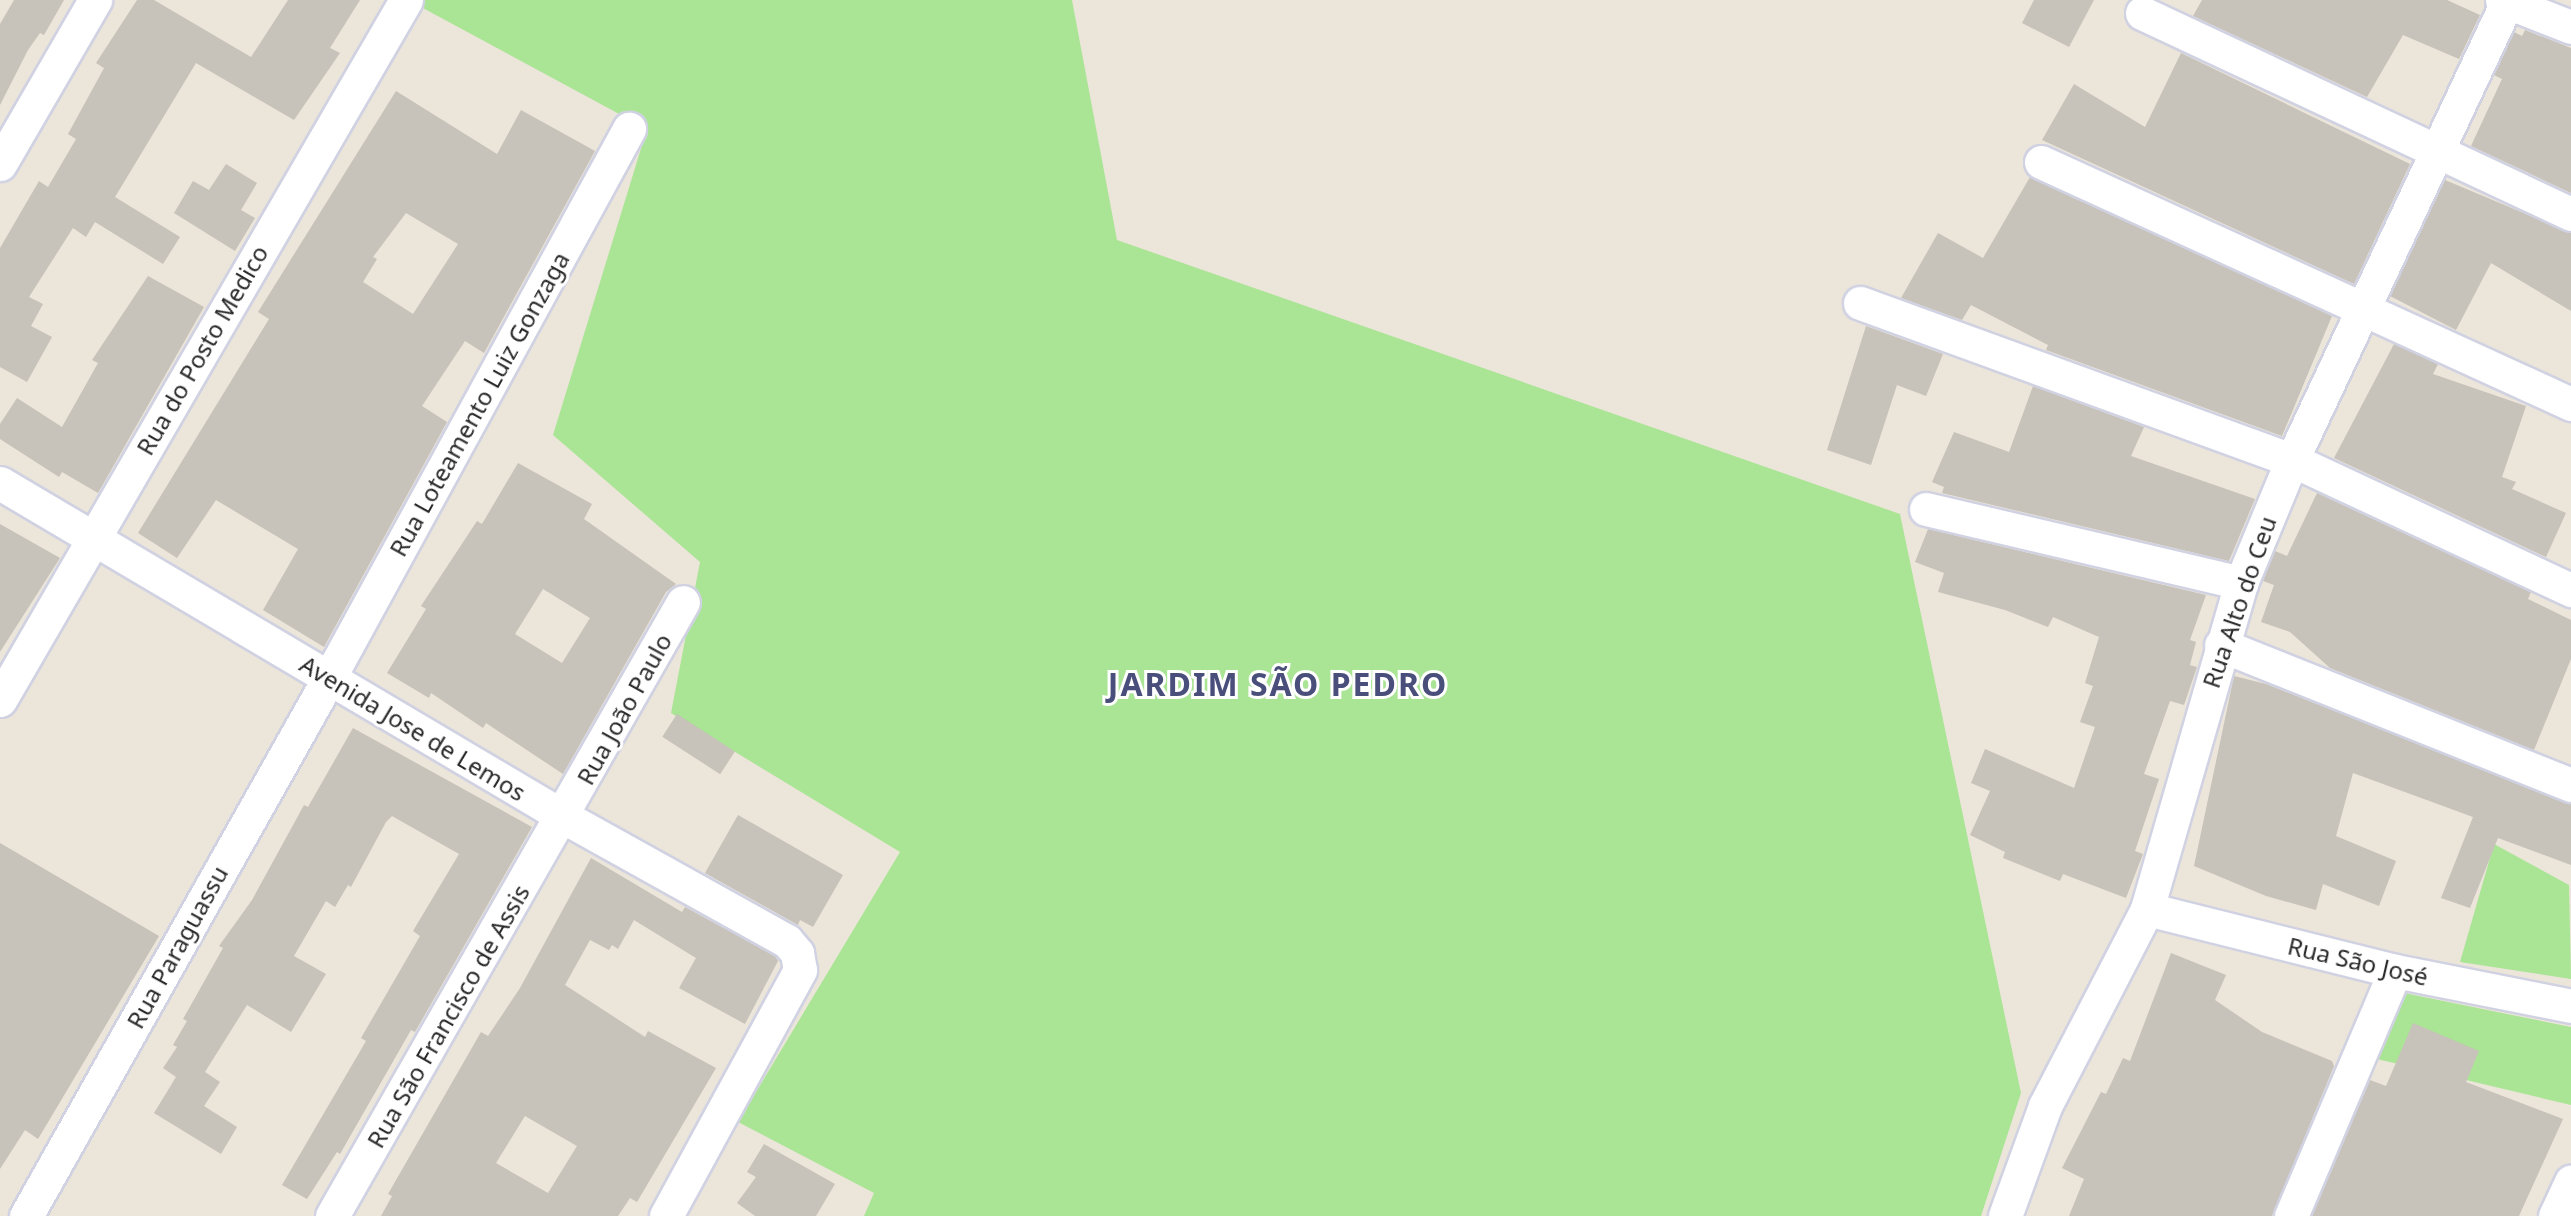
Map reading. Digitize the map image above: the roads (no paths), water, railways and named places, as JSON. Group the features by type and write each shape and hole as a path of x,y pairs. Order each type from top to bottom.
{"street":[{"path":"0,164 95,0"},
{"name":"Rua do Posto Medico","path":"0,700 406,0"},
{"path":"2505,1 2571,27"},
{"name":"Rua Alto do Ceu","path":"2005,1216 2045,1106 2090,1028 2147,909 2241,583 2292,460 2364,310 2505,1"},
{"path":"2141,13 2434,154 2571,214"},
{"name":"Rua Loteamento Luiz Gonzaga","path":"329,678 629,129"},
{"path":"2041,162 2571,404"},
{"path":"1860,303 2292,460 2571,590"},
{"name":"Avenida Jose de Lemos","path":"0,483 564,817 787,941 797,953 800,970 666,1216"},
{"path":"1926,509 2241,583"},
{"name":"Rua João Paulo","path":"564,817 683,602"},
{"path":"2221,645 2571,785"},
{"name":"Rua Paraguassu","path":"26,1216 329,678"},
{"name":"Rua São Francisco de Assis","path":"332,1216 564,817"},
{"name":"Rua São José","path":"2147,909 2395,971 2571,1006"},
{"path":"2291,1216 2395,971"},
{"path":"2555,1216 2571,1181"}],"district":[{"name":"JARDIM SÃO PEDRO","path":"1278,684"}]}
